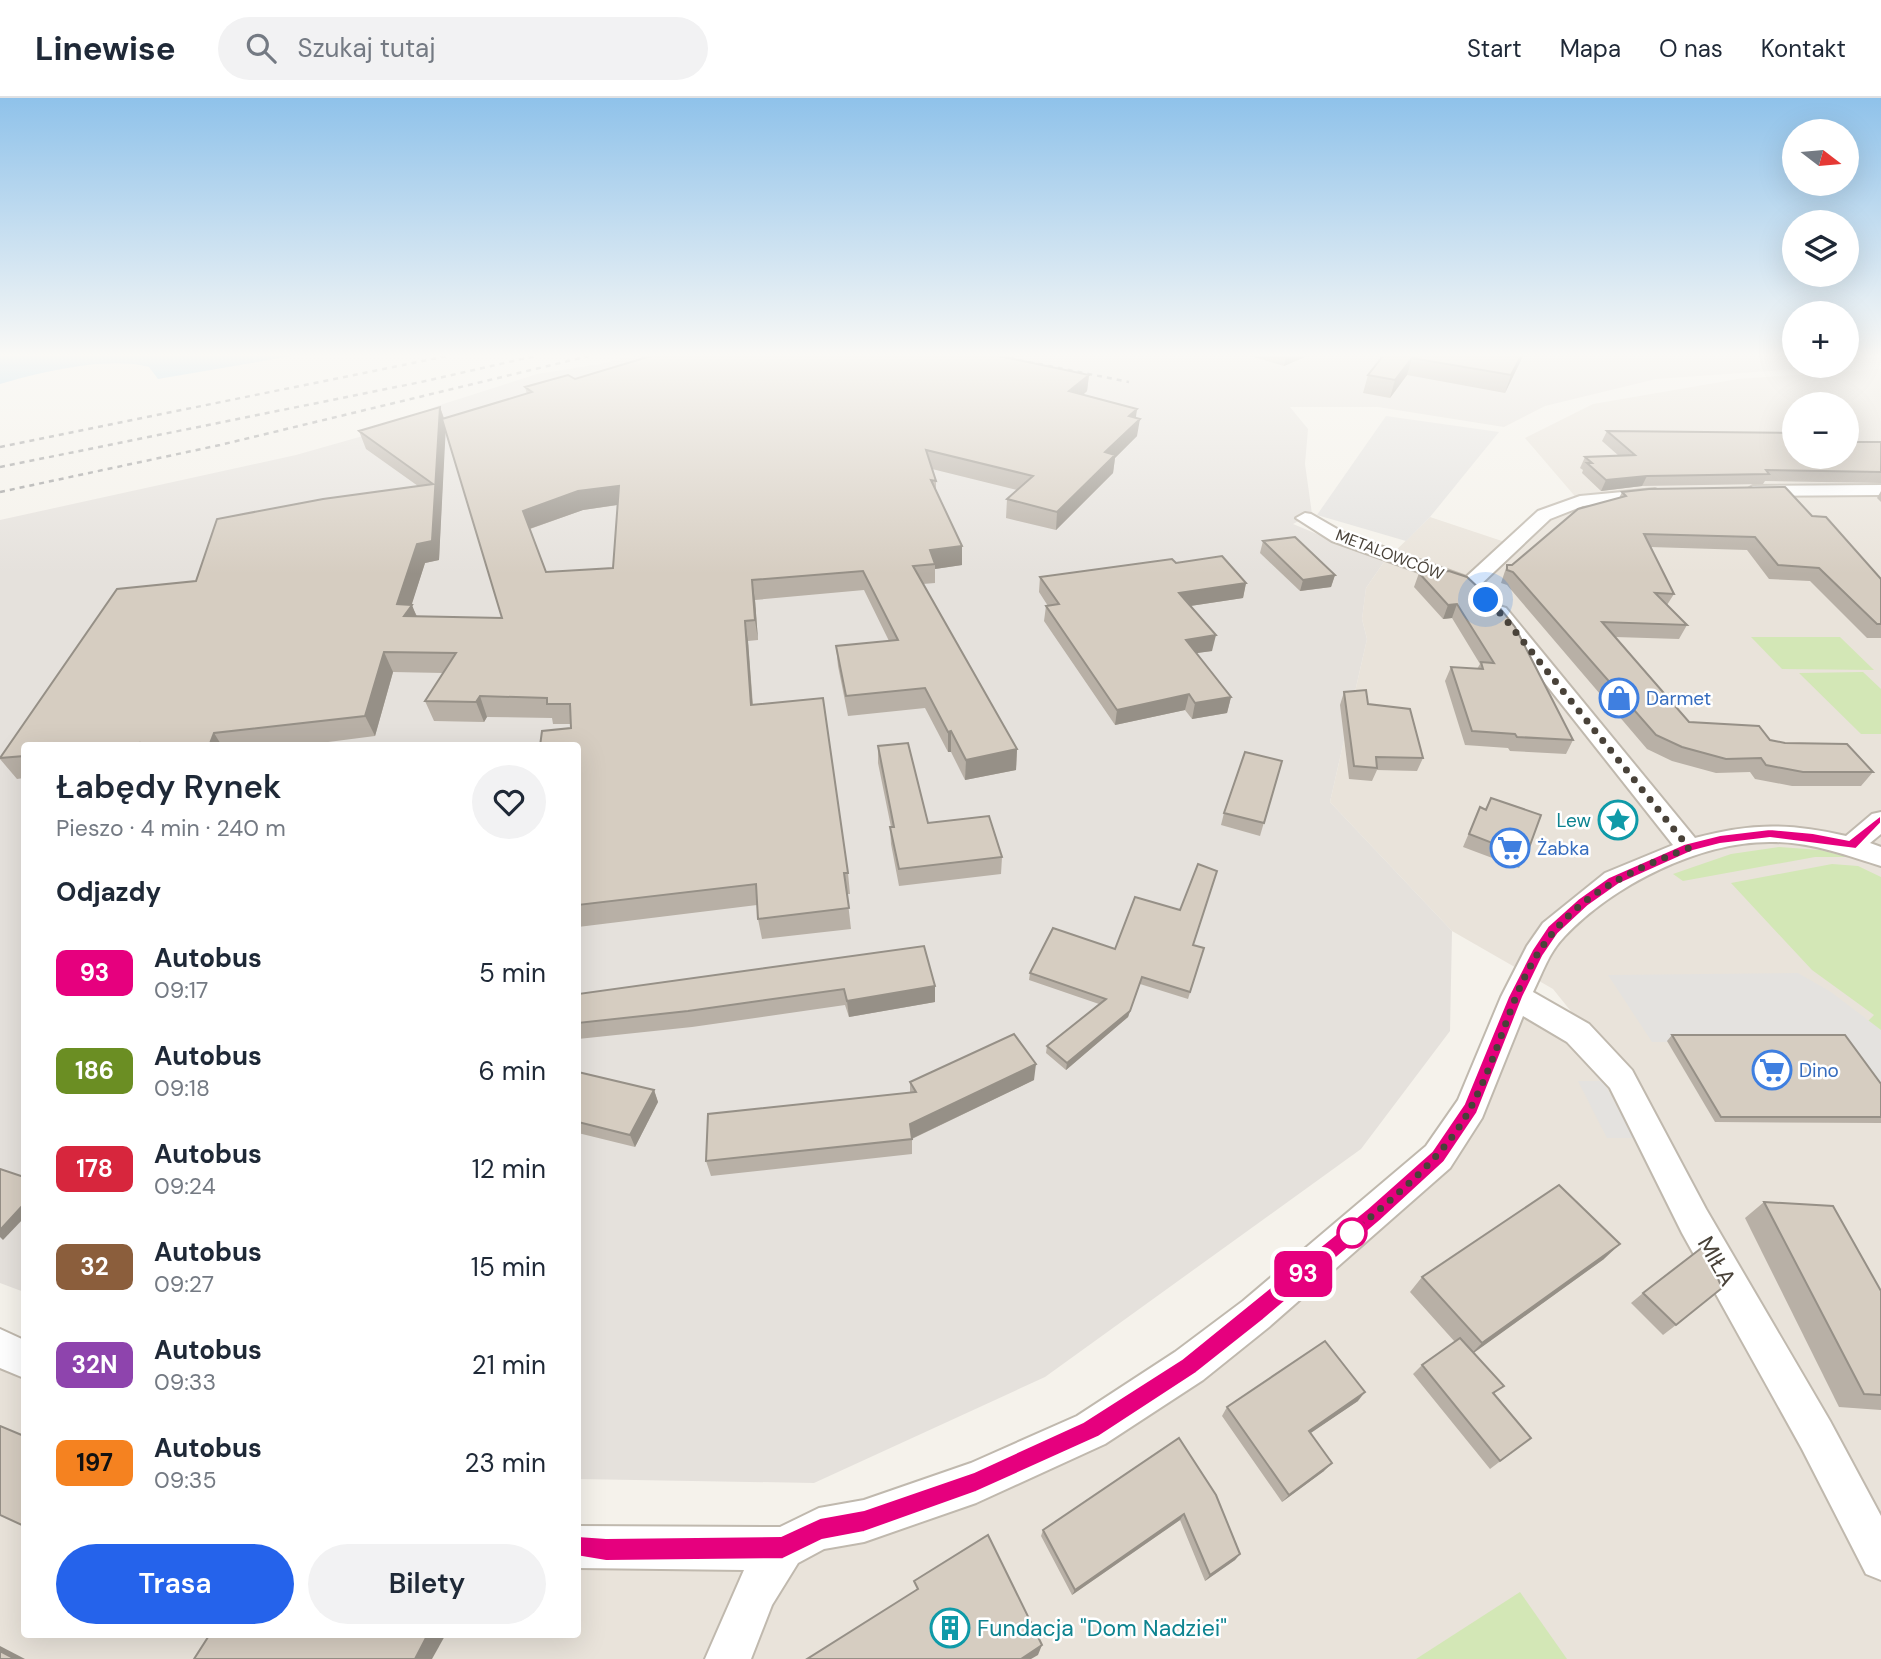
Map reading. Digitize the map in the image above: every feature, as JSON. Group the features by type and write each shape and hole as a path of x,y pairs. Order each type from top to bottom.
{"street":[{"path":"1739,492 1881,490"},
{"path":"1470,584 1544,515 1580,501 1678,494"},
{"name":"METALOWCÓW","path":"1305,518 1338,537 1470,584 1502,615 1689,848"},
{"path":"1851,846 1881,820"},
{"path":"581,1547 783,1548 820,1529 864,1521 995,1473 1091,1430 1189,1366 1375,1214 1438,1157 1471,1108 1516,997 1537,954 1553,930 1614,880 1689,848 1720,840 1770,833 1813,837 1881,857"},
{"name":"MIŁA","path":"1516,997 1578,1033 1620,1079 1694,1221 1816,1435 1881,1559"},
{"path":"0,1349 21,1358"},
{"path":"727,1659 755,1591 783,1548"}],"shaded area":[{"path":"387,429 1308,429 1305,464 1312,514 1293,524 1384,562 1366,588 1362,619 1367,639 1330,802 1452,931 1450,1031 1361,1149 1045,1377 814,1483 581,1479 581,742 21,742 21,1291 0,1283 0,520 296,455"},
{"path":"1377,429 1477,429 1499,432 1430,517 1406,541 1317,515"},
{"path":"1543,429 1782,429 1782,469 1859,469 1859,429 1881,429 1881,1549 1624,1077 1553,989 1452,931 1330,802 1367,639 1362,619 1366,588 1384,562 1430,517 1511,544 1544,515 1579,501 1525,438"},
{"path":"1798,973 1831,992 1881,1030 1881,1099 1669,1042 1652,1042 1608,975"},
{"path":"1517,1000 1618,1080 1881,1571 1881,1659 0,1659 0,1355 21,1365 21,1638 581,1638 581,1545 768,1548 1128,1412 1440,1159"},
{"path":"1578,1081 1603,1081 1634,1138 1607,1138"}],"green space":[{"path":"1751,637 1840,637 1874,670 1782,669"},
{"path":"1863,672 1881,689 1881,734 1861,734 1799,673"},
{"path":"1779,847 1820,850 1848,857 1815,857 1683,881 1673,874 1731,854"},
{"path":"1832,864 1858,866 1881,877 1881,1032 1867,1022 1874,1015 1812,970 1731,883"},
{"path":"1520,1592 1567,1659 1416,1659"}],"building":[{"path":"366,429 439,429 432,541 417,544 397,604 412,605 404,616 502,618 445,429 1130,429 1105,452 1115,455 1057,512 1007,499 1033,476 926,450 936,481 931,480 962,546 930,550 935,564 913,566 1017,749 966,760 925,688 846,696 836,646 898,640 863,571 752,580 755,620 745,621 751,705 823,698 848,873 844,873 849,908 758,919 756,884 581,905 581,742 541,742 542,731 571,728 570,704 547,704 547,698 480,696 476,702 425,701 456,653 384,652 365,716 214,733 211,742 21,742 21,756 0,758 117,589 196,581 217,519 323,499 433,484 359,431","holes":["619,486 613,568 546,572 523,511 578,491"]},
{"path":"1607,431 1782,433 1782,469 1859,469 1859,442 1881,442 1881,472 1766,470 1769,474 1647,476 1606,480 1587,463 1592,463 1585,457 1635,455"},
{"path":"1785,487 1812,516 1826,517 1881,579 1881,624 1877,624 1819,568 1778,565 1755,537 1644,534 1674,594 1655,593 1687,625 1602,622 1689,722 1759,726 1770,740 1785,743 1847,744 1873,772 1803,772 1766,765 1761,758 1726,759 1682,747 1656,735 1513,572 1507,570 1507,565 1512,565 1578,509 1626,496 1622,492 1649,489"},
{"path":"1295,537 1335,575 1303,580 1263,541"},
{"path":"1222,556 1246,583 1179,593 1216,635 1186,640 1231,697 1195,703 1189,694 1117,710 1046,606 1059,604 1040,577 1172,559 1176,563"},
{"path":"1449,571 1467,577 1499,607 1515,627 1573,740 1472,731 1451,667 1483,669 1481,662 1494,663 1457,604 1448,605 1419,573"},
{"path":"1366,690 1368,704 1410,709 1423,758 1376,757 1377,768 1354,766 1344,692"},
{"path":"908,743 928,823 989,816 1002,857 899,869 890,827 894,827 878,746"},
{"path":"1245,752 1282,761 1264,823 1224,813"},
{"path":"1491,798 1541,815 1526,856 1469,834 1480,807 1486,810"},
{"path":"1198,864 1217,871 1193,945 1204,948 1190,992 1142,977 1130,1011 1067,1063 1047,1046 1106,999 1030,973 1053,928 1115,949 1135,897 1180,910"},
{"path":"924,946 935,986 847,1001 844,989 581,1023 581,994"},
{"path":"1014,1034 1036,1064 910,1124 912,1139 706,1161 708,1114 916,1092 910,1082"},
{"name":"Dino","path":"1672,1035 1845,1035 1881,1084 1881,1117 1721,1117"},
{"path":"581,1073 654,1090 630,1135 581,1123"},
{"path":"0,1169 21,1176 21,1207 0,1230"},
{"path":"1559,1185 1620,1244 1482,1343 1422,1277"},
{"path":"1764,1202 1833,1206 1881,1291 1881,1395 1864,1394"},
{"path":"1704,1246 1722,1288 1676,1325 1643,1293"},
{"path":"1460,1338 1504,1386 1493,1393 1531,1438 1500,1461 1422,1365"},
{"path":"1325,1341 1365,1392 1309,1431 1332,1463 1289,1495 1227,1407"},
{"path":"0,1426 21,1435 21,1525 0,1515"},
{"path":"1179,1438 1216,1495 1240,1554 1210,1575 1184,1514 1075,1590 1043,1530"},
{"name":"Fundacja \"Dom Nadziei\"","path":"988,1535 1042,1645 1021,1659 807,1659 918,1589 914,1581"},
{"path":"207,1638 426,1638 415,1659 194,1659"},
{"path":"0,1651 15,1659 0,1659"}],"railway":[{"path":"0,447 89,429"},
{"path":"0,467 189,429"},
{"path":"0,492 287,429"}],"bus line":[{"name":"93","path":"581,1547 710,1550 783,1548 820,1529 864,1521 976,1482 1091,1430 1189,1366 1256,1314 1438,1157 1471,1108 1516,997 1537,954 1553,930 1583,903 1614,880 1689,848 1720,840 1770,833 1813,837 1851,846 1881,820"}],"place":[{"name":"Darmet","path":"1619,698"},
{"name":"Lew","path":"1618,820"},
{"name":"Żabka","path":"1510,848"},
{"name":"Dino","path":"1772,1070"},
{"name":"Fundacja \"Dom Nadziei\"","path":"950,1628"}],"route":[{"path":"1352,1233 1438,1157 1471,1108 1516,997 1537,954 1553,930 1614,880 1689,848 1502,615 1486,600"}]}
